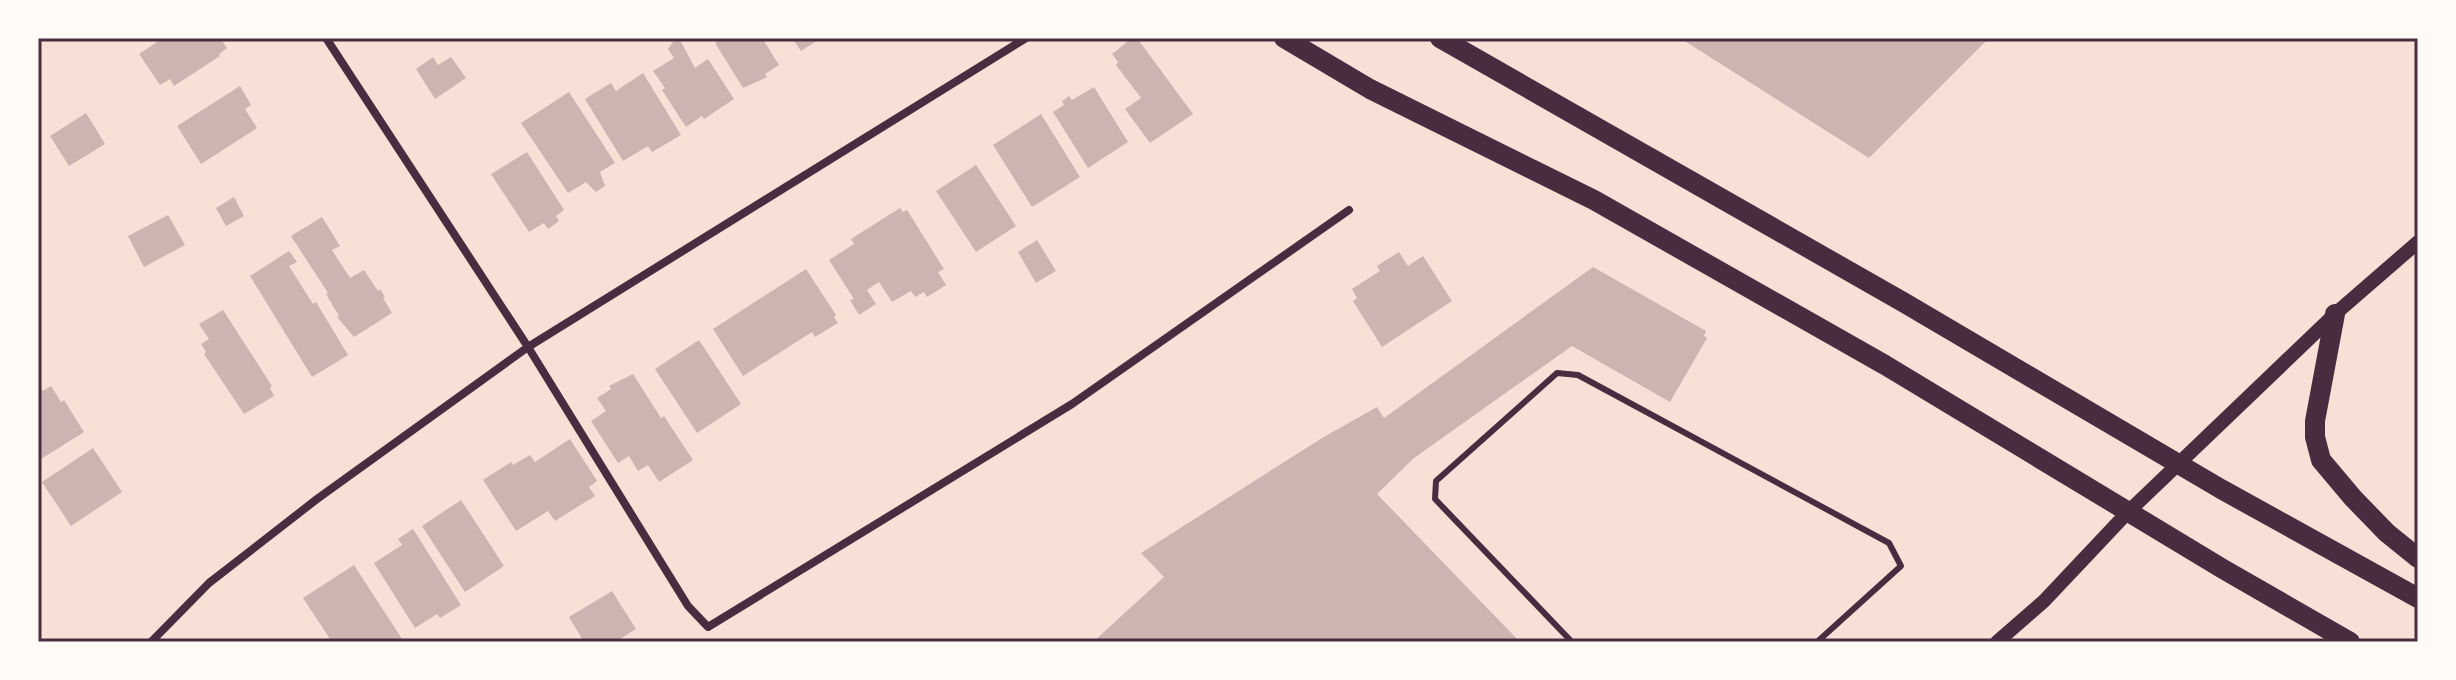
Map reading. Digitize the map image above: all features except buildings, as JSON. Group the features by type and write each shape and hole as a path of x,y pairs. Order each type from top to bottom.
{"main road":[{"path":"1284,38 1370,89 1594,200 1909,379 2350,642"},
{"path":"1440,38 2221,489 2418,598"},
{"path":"2335,314 2315,421 2315,437 2321,460 2361,507 2418,558"}],"street":[{"path":"326,38 528,347 688,606 708,627 1072,404 1349,210"},
{"path":"151,642 221,574 317,499 528,347 1026,38"},
{"path":"1997,642 2044,601 2128,512 2335,314 2418,242"}],"lane":[{"path":"1572,642 1435,499 1436,481 1557,373 1578,375 1889,543 1901,566 1817,642"}]}
